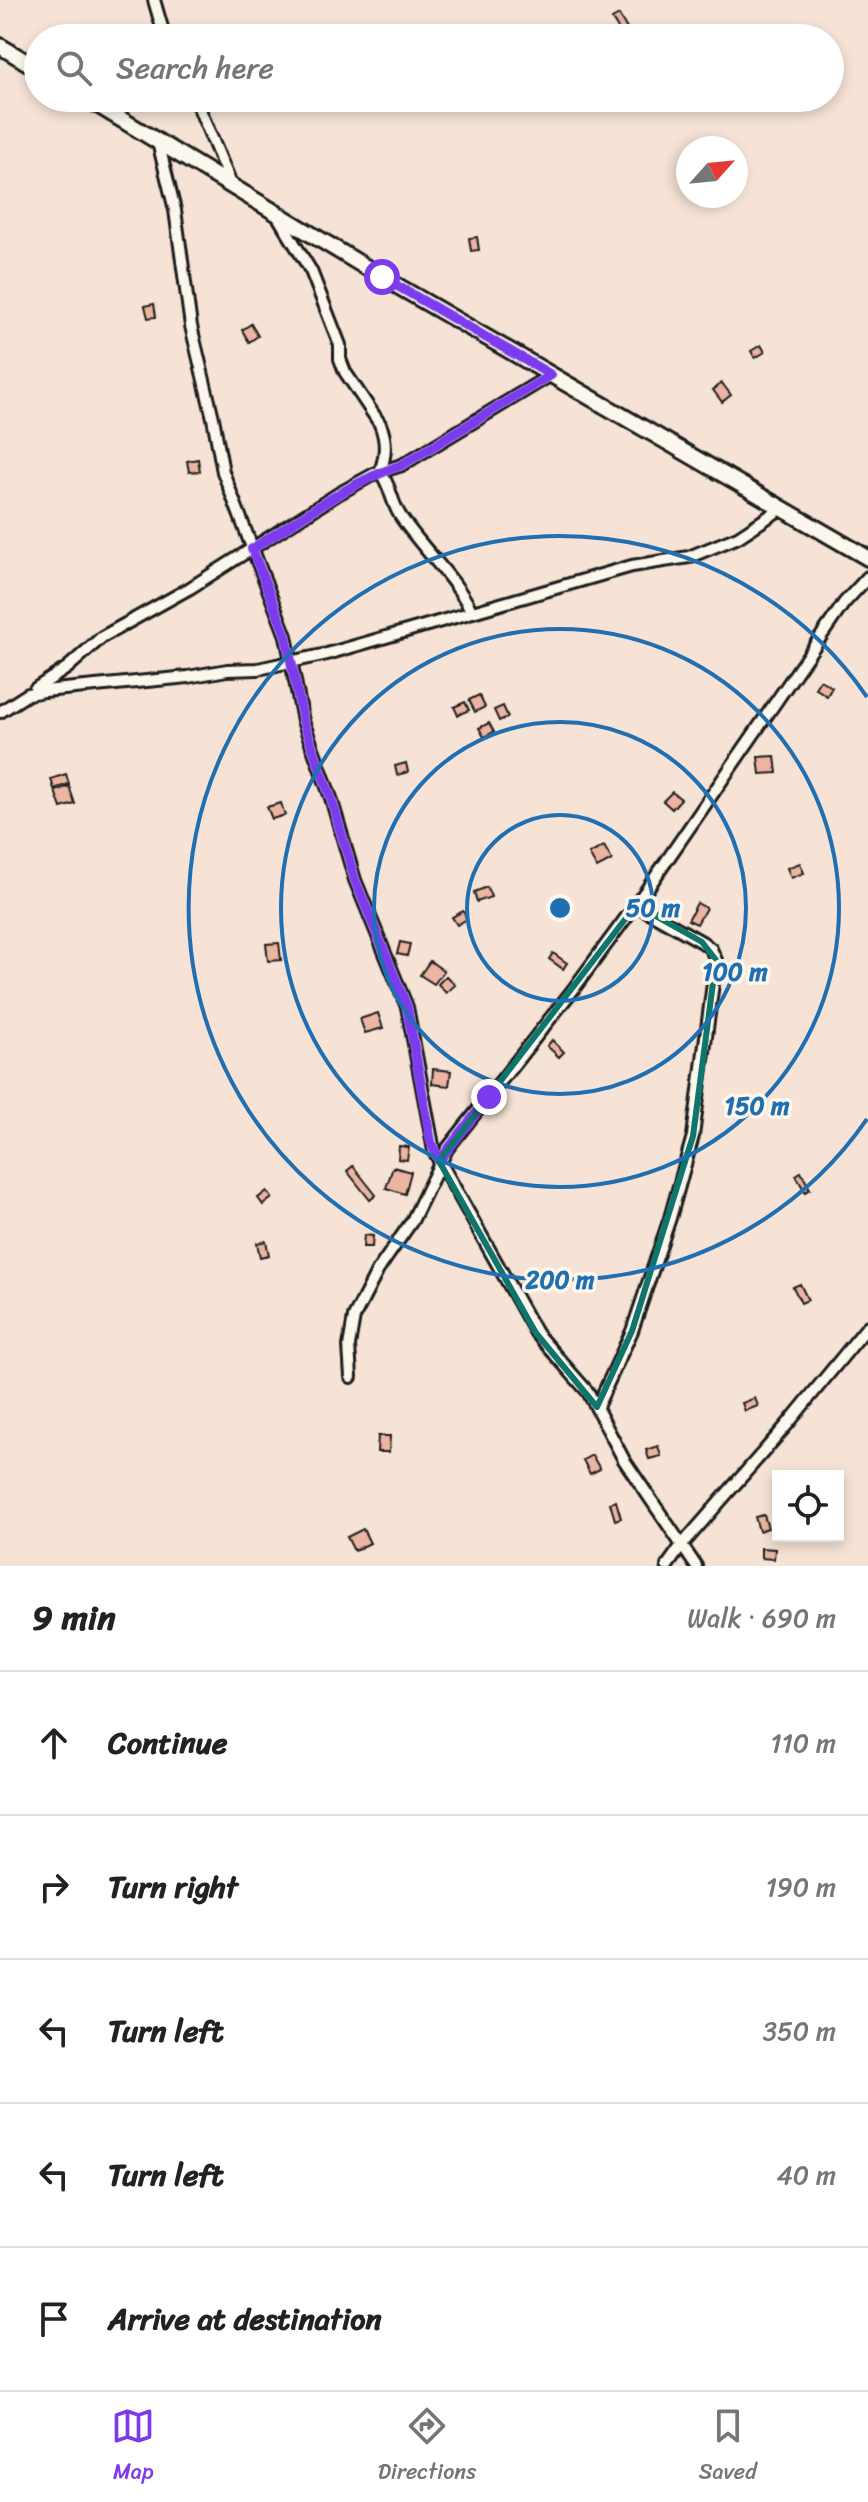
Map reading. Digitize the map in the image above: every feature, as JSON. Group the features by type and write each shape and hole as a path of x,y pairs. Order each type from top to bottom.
{"street":[{"path":"154,0 161,24"},
{"path":"0,46 24,61"},
{"path":"109,112 551,375 868,558"},
{"path":"201,112 232,186"},
{"path":"158,142 175,210 191,326 213,418 220,463 286,636 303,721 331,798 355,880 407,1007 431,1142 536,1333 583,1386 624,1460 696,1566"},
{"path":"276,213 311,271 340,345 340,359 345,372 380,424 385,454 380,472"},
{"path":"0,712 67,668 102,637 190,588 338,494 380,472 402,465 551,375"},
{"path":"380,472 387,481 389,494 399,515 458,587 472,612"},
{"path":"28,694 292,663 632,566 689,557 738,537 782,508"},
{"path":"351,1377 349,1346 354,1317 378,1270 412,1221 439,1161 636,905 844,603 868,577"},
{"path":"597,1407 632,1331 670,1218 693,1136 716,960 711,949 702,942 636,905"},
{"path":"667,1566 868,1326"}],"highlighted area":[{"path":"636,905 702,942 716,960 693,1136 632,1331 597,1407 536,1333 439,1161"}],"building":[{"path":"619,15 624,24 615,24 612,19"},
{"path":"477,237 479,250 471,251 469,238"},
{"path":"154,304 156,317 148,318 145,306"},
{"path":"251,324 258,336 249,342 242,330"},
{"path":"761,345 765,352 755,358 751,351"},
{"path":"722,383 731,395 722,402 713,390"},
{"path":"198,459 200,471 189,472 187,461"},
{"path":"820,680 832,687 827,696 815,688"},
{"path":"479,695 485,707 475,712 469,700"},
{"path":"465,702 469,710 458,715 454,707"},
{"path":"503,706 508,717 499,721 494,710"},
{"path":"489,723 494,732 484,737 479,728"},
{"path":"775,756 777,773 760,774 758,757"},
{"path":"406,763 408,772 397,775 395,766"},
{"path":"66,774 69,784 54,789 51,779"},
{"path":"69,786 75,804 61,808 55,791"},
{"path":"672,792 681,799 672,809 663,801"},
{"path":"281,803 285,815 272,819 267,807"},
{"path":"604,846 612,860 597,868 589,854"},
{"path":"800,863 804,873 791,878 787,868"},
{"path":"487,887 491,897 477,902 474,892"},
{"path":"697,903 706,908 697,924 688,920"},
{"path":"463,911 467,919 457,925 452,917"},
{"path":"400,942 410,944 407,956 397,954"},
{"path":"279,943 281,960 268,961 266,944"},
{"path":"553,953 567,963 563,969 549,959"},
{"path":"430,961 444,971 434,984 420,975"},
{"path":"446,976 455,985 446,993 438,984"},
{"path":"378,1013 383,1028 365,1033 360,1019"},
{"path":"552,1040 564,1052 559,1057 547,1046"},
{"path":"433,1069 451,1071 449,1086 432,1084"},
{"path":"399,1146 409,1147 407,1160 398,1159"},
{"path":"353,1166 376,1195 370,1200 347,1171"},
{"path":"393,1167 411,1172 405,1194 386,1188"},
{"path":"801,1172 810,1189 805,1192 796,1175"},
{"path":"267,1191 272,1198 263,1205 258,1198"},
{"path":"364,1235 373,1236 372,1247 363,1247"},
{"path":"266,1241 269,1255 260,1257 257,1243"},
{"path":"800,1284 808,1300 801,1303 793,1287"},
{"path":"755,1398 758,1406 745,1411 742,1403"},
{"path":"378,1436 390,1436 389,1452 377,1452"},
{"path":"658,1446 661,1456 649,1459 646,1450"},
{"path":"592,1455 600,1469 590,1474 583,1460"},
{"path":"616,1501 621,1518 615,1520 610,1503"},
{"path":"764,1515 768,1528 759,1531 755,1517"},
{"path":"363,1529 370,1543 354,1551 347,1537"},
{"path":"761,1548 775,1549 774,1559 761,1558"}],"route":[{"path":"382,277 551,375 402,465 376,473 338,494 252,549 286,636 303,721 331,798 355,880 407,1007 431,1142 439,1161 489,1097"}]}
